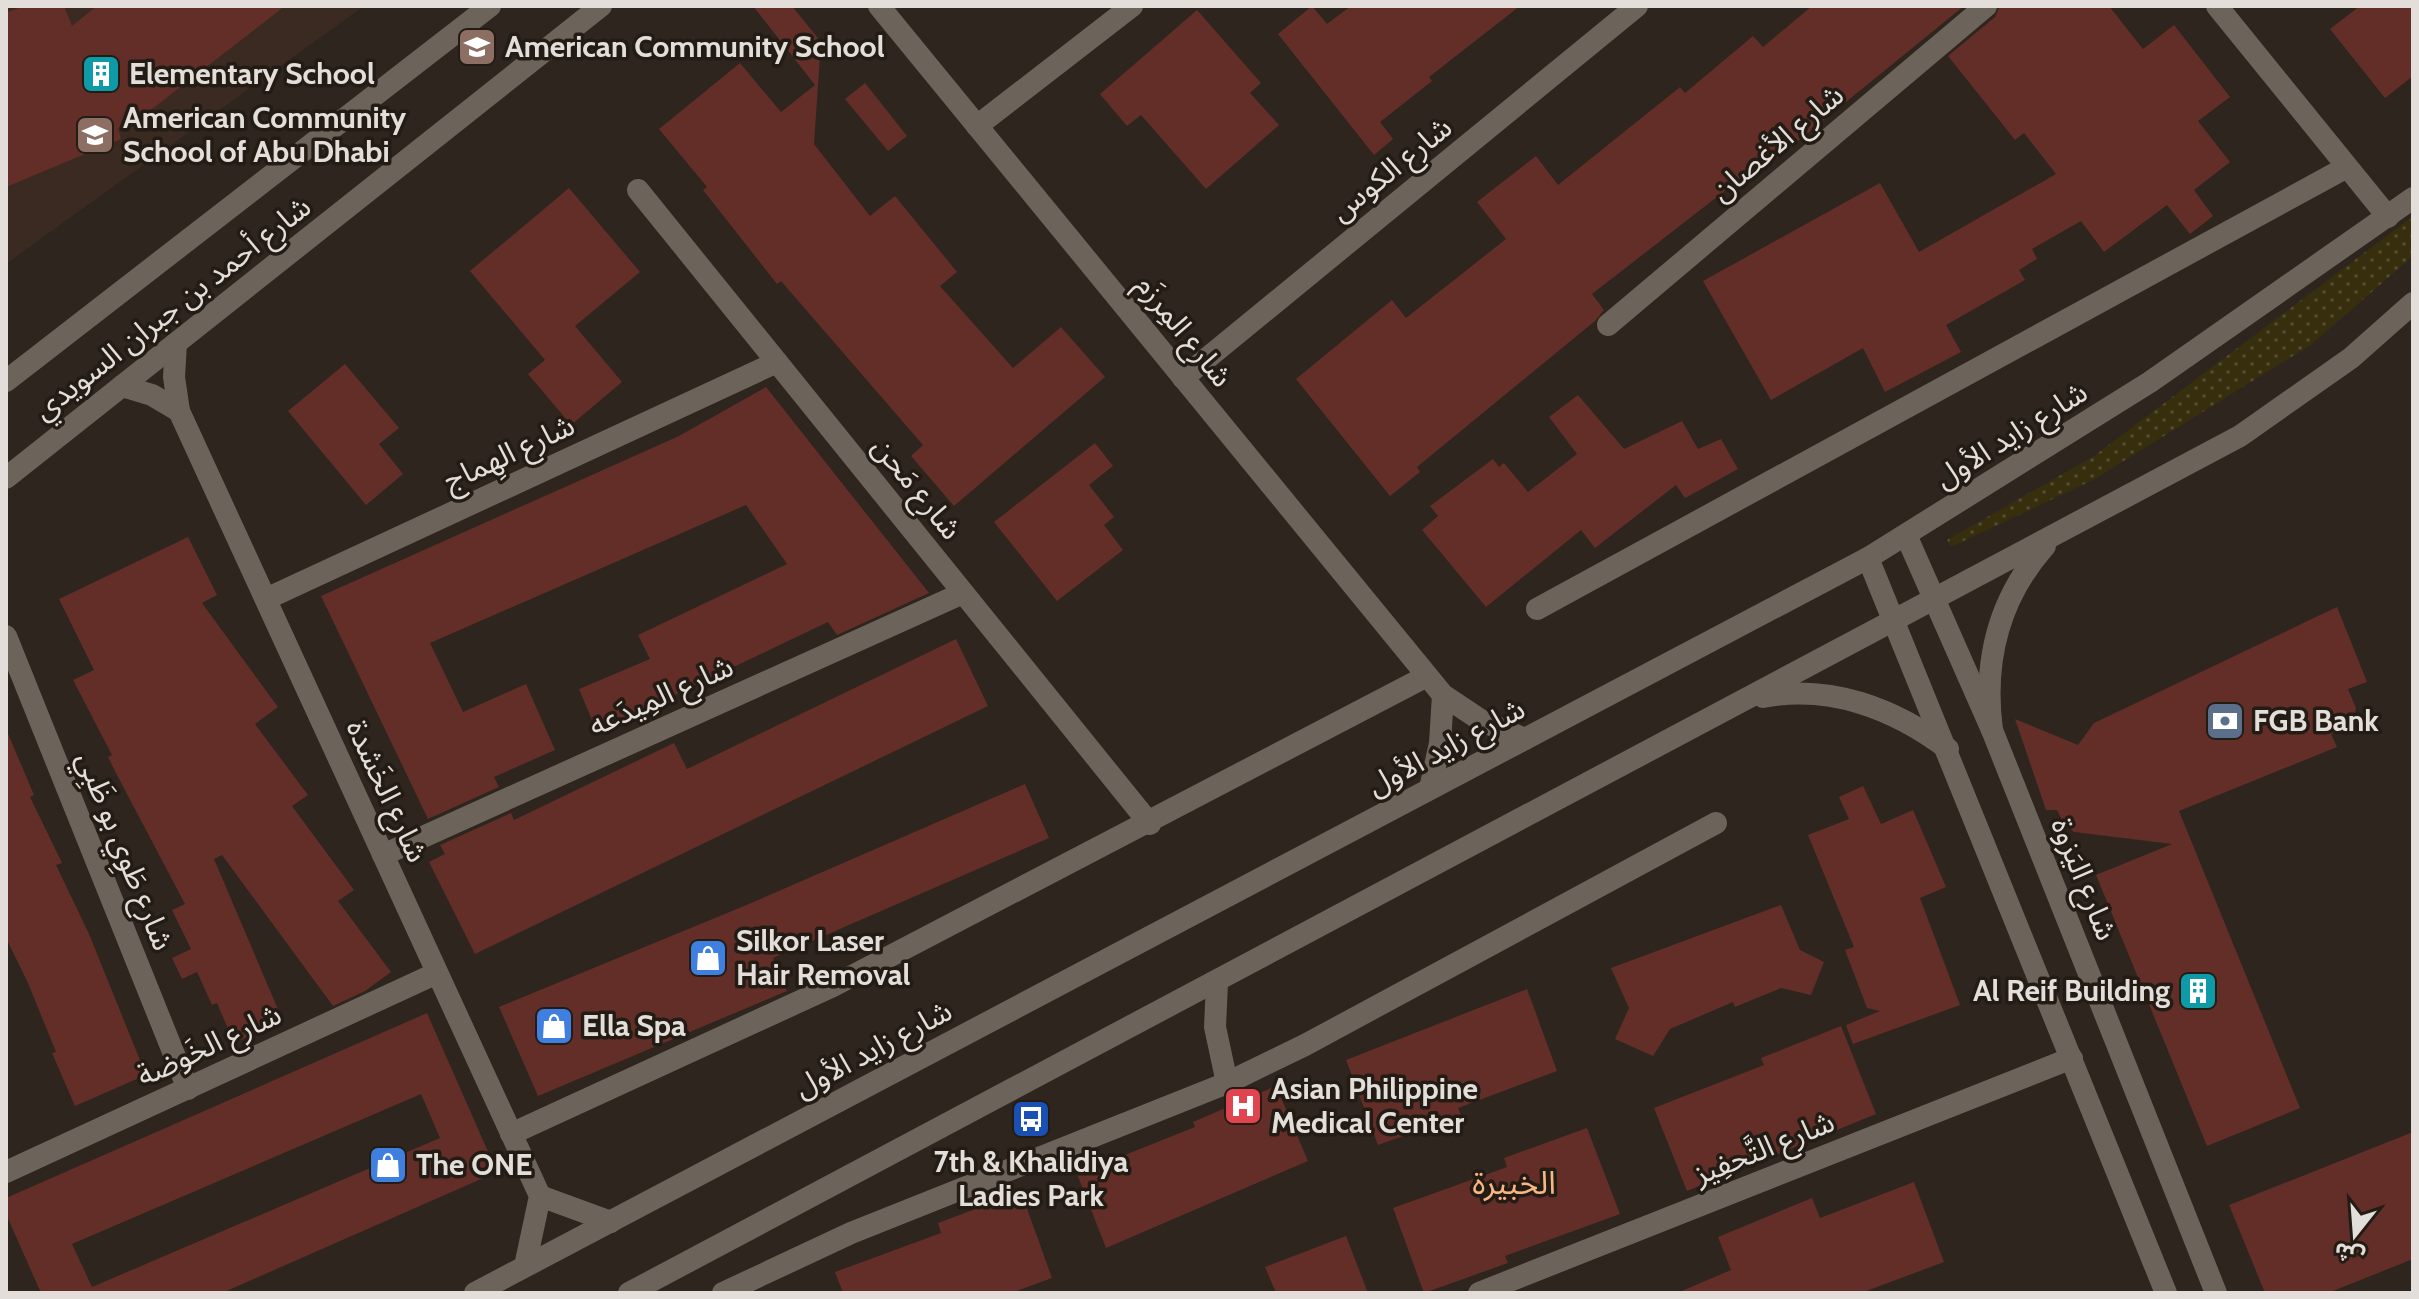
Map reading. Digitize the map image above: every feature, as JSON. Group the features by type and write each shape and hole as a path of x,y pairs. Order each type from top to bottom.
{"street":[{"name":"شارع أحمد بن جبران السويدي","path":"6,381 490,6"},
{"name":"شارع أحمد بن جبران السويدي","path":"6,478 601,6"},
{"name":"شارع المِرزَم","path":"879,6 1443,695 1482,721 1525,739"},
{"path":"977,126 1132,6"},
{"name":"شارع الكوس","path":"1183,378 1637,6"},
{"name":"شارع الأغصان","path":"1608,325 1986,6"},
{"path":"2217,6 2388,217"},
{"path":"1537,609 2347,167"},
{"name":"شارع مَحن","path":"638,190 1150,824"},
{"name":"شارع زايد الأول","path":"475,1293 1868,558 2150,382 2413,198"},
{"path":"629,1293 1217,983 2240,436 2351,358 2413,303"},
{"name":"شارع الخَشدة","path":"176,343 174,377 179,411 540,1196"},
{"name":"شارع الهِماج","path":"266,599 777,362"},
{"path":"122,386 152,395 179,411"},
{"path":"1992,730 1989,677 1998,625 2029,565 2059,532"},
{"name":"شارع اليَزوة","path":"1906,535 1992,730 2216,1293"},
{"path":"1868,558 2166,1293"},
{"name":"شارع المِيدَعه","path":"383,855 963,593"},
{"name":"شارع طَوِي بو ظَبِي","path":"6,636 188,1089"},
{"path":"511,1134 833,986 1150,824 1427,676"},
{"path":"1746,700 1798,694 1850,699 1901,718 1948,749"},
{"path":"1430,789 1440,743 1443,695"},
{"path":"723,1293 851,1233 1227,1083 1305,1045 1716,823"},
{"name":"شارع الخَوضة","path":"6,1172 437,973"},
{"path":"1217,983 1215,1027 1227,1083"},
{"name":"شارع التَّحفِيز","path":"1479,1293 2072,1058"},
{"path":"525,1266 540,1196 611,1222"}],"shaded area":[{"name":"American Community School of Abu Dhabi","path":"6,6 364,6 6,264"}],"sand":[{"path":"2413,216 2413,256 2312,344 2093,480 1951,547 1947,540 2094,456"}],"building":[{"name":"American Community School of Abu Dhabi","path":"23,6 64,6 72,26 97,6 285,6 134,123 118,128 121,139 6,187 6,13"},
{"path":"753,6 792,6 821,42 814,144 870,216 895,196 957,272 940,286 1013,368 1061,327 1105,377 954,506 911,456 923,445 781,281 777,284 703,190 707,187 659,129 740,63 781,112 815,85"},
{"path":"1312,6 1327,24 1351,6 1520,6 1429,77 1432,81 1380,122 1393,139 1374,155 1278,34"},
{"path":"1812,6 1964,6 1766,167 1762,162 1592,294 1604,310 1595,321 1417,467 1420,472 1390,496 1296,379 1392,300 1406,318 1506,239 1477,202 1536,156 1558,185 1680,87 1685,93 1753,36 1763,47"},
{"path":"2000,6 2109,6 2143,49 2174,25 2230,97 2198,121 2230,162 2194,190 2213,216 2190,234 2167,205 2104,252 2081,221 2032,249 2037,259 2019,270 2025,280 1946,325 1961,352 1885,392 1863,348 1771,400 1703,281 1880,183 1919,252 2056,174 2024,133 2015,140 1948,56 1995,17"},
{"path":"2360,6 2413,6 2413,76 2385,98 2330,29"},
{"path":"1197,10 1261,83 1250,93 1279,125 1206,189 1141,115 1127,126 1100,94"},
{"path":"865,83 907,136 888,151 845,99"},
{"path":"569,188 640,272 575,326 622,382 571,425 528,374 545,360 470,271"},
{"path":"345,364 399,428 379,444 403,474 366,505 288,411"},
{"path":"766,387 929,593 837,635 828,622 597,732 579,689 650,659 638,635 787,564 746,505 430,643 463,712 526,684 555,750 494,777 499,787 428,819 321,596 679,436"},
{"path":"1578,395 1624,449 1682,421 1698,449 1721,439 1738,469 1685,498 1676,485 1595,548 1581,530 1486,607 1422,530 1438,516 1430,506 1493,459 1499,467 1504,463 1528,492 1577,454 1549,417"},
{"path":"1095,443 1113,466 1089,485 1114,517 1104,525 1123,550 1057,601 994,522"},
{"path":"188,537 217,595 202,603 278,707 255,724 308,795 292,806 354,890 338,901 391,972 365,991 333,1006 222,855 214,859 283,1021 234,1043 217,1003 212,1005 197,972 182,979 172,958 191,949 172,910 185,904 108,757 112,755 73,680 94,670 59,599"},
{"path":"2337,607 2367,682 2348,689 2356,708 2354,718 2347,727 2331,734 2337,747 2179,811 2300,1108 2207,1146 2096,875 2172,844 2074,832 2063,822 2057,810 2046,810 2015,719 2078,745 2094,723"},
{"path":"956,639 988,706 475,954 429,862 445,854 440,845 511,813 514,820 674,743 687,769"},
{"path":"6,729 34,795 30,797 62,863 56,865 89,934 146,1075 75,1106 52,1053 56,1052 28,983 6,938"},
{"path":"1025,784 1049,838 773,958 787,991 538,1096 499,1007 749,904"},
{"path":"1863,786 1881,824 1913,810 1946,887 1920,898 1960,1005 1853,1044 1846,1025 1880,1011 1867,1008 1845,950 1854,947 1808,835 1849,819 1839,797"},
{"path":"1781,905 1800,950 1824,962 1811,995 1781,988 1735,1007 1733,1002 1670,1029 1653,1056 1615,1039 1629,1008 1611,968"},
{"path":"1527,989 1557,1071 1458,1108 1461,1115 1378,1145 1346,1060"},
{"path":"427,1013 497,1172 222,1293 41,1293 6,1214 6,1198","holes":["421,1094 440,1138 92,1287 72,1244"]},
{"path":"1841,1026 1876,1114 1687,1191 1654,1108 1764,1065 1761,1058"},
{"path":"1276,1086 1308,1161 1106,1248 1077,1174 1195,1127 1193,1122"},
{"path":"1587,1128 1620,1214 1505,1256 1508,1263 1424,1293 1393,1208 1507,1167 1504,1158"},
{"path":"2413,1132 2413,1259 2328,1293 2265,1293 2229,1205"},
{"path":"1914,1182 1944,1262 1861,1293 1677,1293 1731,1270 1718,1237 1812,1198 1820,1218"},
{"path":"1021,1192 1052,1278 1011,1293 843,1293 835,1272 941,1233 938,1223"},
{"path":"1346,1236 1368,1293 1276,1293 1265,1267"}],"place":[{"name":"American Community School","path":"477,47"},
{"name":"Elementary School","path":"101,74"},
{"name":"American Community School of Abu Dhabi","path":"95,135"},
{"name":"FGB Bank","path":"2225,721"},
{"name":"Silkor Laser Hair Removal","path":"708,958"},
{"name":"Al Reif Building","path":"2198,991"},
{"name":"Ella Spa","path":"554,1026"},
{"name":"Asian Philippine Medical Center","path":"1243,1106"},
{"name":"7th & Khalidiya Ladies Park","path":"1031,1119"},
{"name":"The ONE","path":"388,1165"}],"district":[{"name":"الخبيرة","path":"1514,1183"}]}
